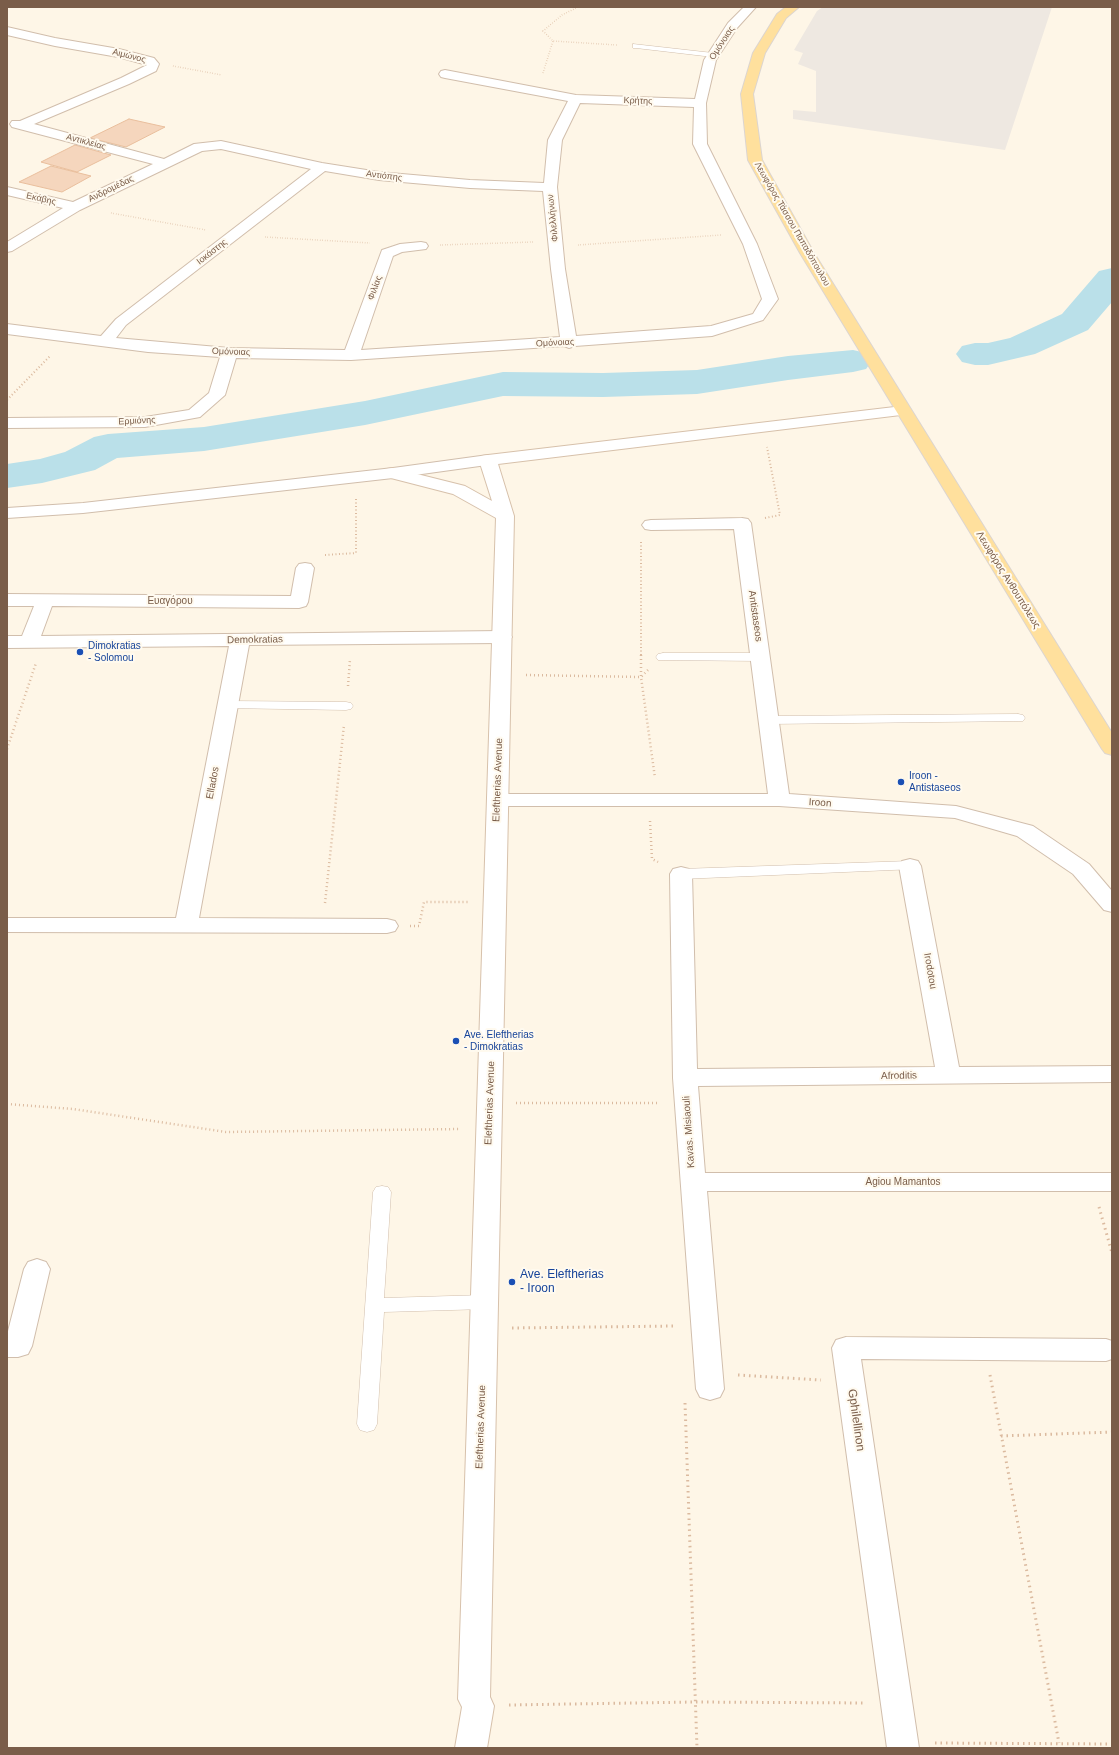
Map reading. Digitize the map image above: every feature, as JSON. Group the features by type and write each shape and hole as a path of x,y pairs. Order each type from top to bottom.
{"main road":[{"name":"Λεωφόρος Τάσσου Παπαδόπουλου","path":"793,7 781,16 759,53 747,94 755,160 807,253 903,411"},
{"name":"Λεωφόρος Ανθουπόλεως","path":"903,411 1112,749"}],"street":[{"name":"Ομόνοιας","path":"7,329 148,347 229,353 351,355 569,343 712,331 758,317 770,299 745,234 700,144 700,103 710,60 732,26 750,7"},
{"name":"Αιμώνος","path":"7,30 55,42 119,53 150,61 153,64 152,68 125,81 21,125"},
{"name":"Κρήτης","path":"445,74 576,99 700,103"},
{"name":"Φιλελλήνων","path":"569,343 550,187 555,140 576,99"},
{"name":"Αντικλείας","path":"7,121 164,163"},
{"name":"Αντιόπης","path":"221,145 322,167 379,176 432,181 550,187"},
{"name":"Ανδρομέδας","path":"7,248 75,207 164,163 199,147 221,145"},
{"name":"Ιοκάστης","path":"104,342 121,322 322,167"},
{"name":"Εκάβης","path":"7,191 75,207"},
{"name":"Φιλίας","path":"351,355 387,253 400,248 421,246"},
{"name":"Ερμιόνης","path":"7,424 145,422 194,414 217,395 229,353"},
{"path":"7,513 83,508 392,473 488,460 764,429 903,411"},
{"name":"Eleftherias Avenue","path":"472,1748 478,1706 474,1699 505,516 488,460"},
{"path":"392,473 459,490 505,516"},
{"path":"651,525 742,522"},
{"name":"Antistaseos","path":"742,522 779,800"},
{"name":"Ευαγόρου","path":"7,600 299,602 305,568"},
{"path":"37,641 45,600"},
{"name":"Demokratias","path":"7,642 502,637"},
{"name":"Ellados","path":"186,925 240,640"},
{"name":"Iroon","path":"498,800 779,800 956,812 1025,831 1081,868 1112,905"},
{"name":"Irodotou","path":"910,866 949,1076"},
{"name":"Kavas. Misiaouli","path":"681,874 685,1078 709,1381"},
{"path":"7,925 387,926"},
{"name":"Afroditis","path":"685,1078 1112,1074"},
{"name":"Agiou Mamantos","path":"693,1182 1102,1182"},
{"path":"7,1346 18,1346 37,1270"},
{"name":"Gphilellinon","path":"903,1745 846,1348 1106,1350"}],"lane":[{"path":"636,46 713,55"},
{"path":"663,656 761,657"},
{"path":"228,705 346,706"},
{"path":"768,720 1018,718"},
{"path":"681,874 910,866"},
{"path":"367,1424 382,1192"},
{"path":"375,1305 484,1316"}],"path":[{"path":"578,7 562,15 543,31 553,41 636,46"},
{"path":"544,93 541,78 553,41"},
{"path":"152,68 174,66 222,75"},
{"path":"75,207 234,235 374,244"},
{"path":"421,246 556,244 745,234"},
{"path":"7,400 69,337"},
{"path":"742,522 780,515 764,429"},
{"path":"305,568 317,556 356,553 356,477"},
{"path":"323,925 353,639"},
{"path":"7,749 37,641"},
{"path":"501,674 641,677 663,656"},
{"path":"649,800 652,859 681,874"},
{"path":"387,926 419,926 424,902 495,902"},
{"path":"490,1103 687,1103"},
{"path":"7,1104 73,1109 226,1132 489,1129"},
{"path":"1102,1182 1112,1252"},
{"path":"484,1316 705,1326"},
{"path":"984,1349 1059,1744"},
{"path":"697,1748 694,1702 684,1393 709,1381 851,1382"},
{"path":"1001,1436 1112,1432"},
{"path":"478,1706 694,1702 896,1703"},
{"path":"903,1745 1112,1744"}],"shaded area":[{"path":"823,7 1052,7 1005,150 793,119 793,110 816,112 816,71 798,64 803,53 794,50 817,11"}],"building":[{"path":"129,119 165,127 126,147 90,138"},
{"path":"75,145 111,155 77,172 41,162"},
{"path":"51,166 91,176 62,192 19,182"}],"waterway":[{"path":"975,354 988,354 1022,346 1075,322 1112,279"},
{"path":"7,476 42,471 80,461 108,446 204,439 365,413 503,384 603,385 697,382 788,368 853,361"}],"place":[{"name":"Dimokratias - Solomou","path":"80,652"},
{"name":"Iroon - Antistaseos","path":"901,782"},
{"name":"Ave. Eleftherias - Dimokratias","path":"456,1041"},
{"name":"Ave. Eleftherias - Iroon","path":"512,1282"}]}
